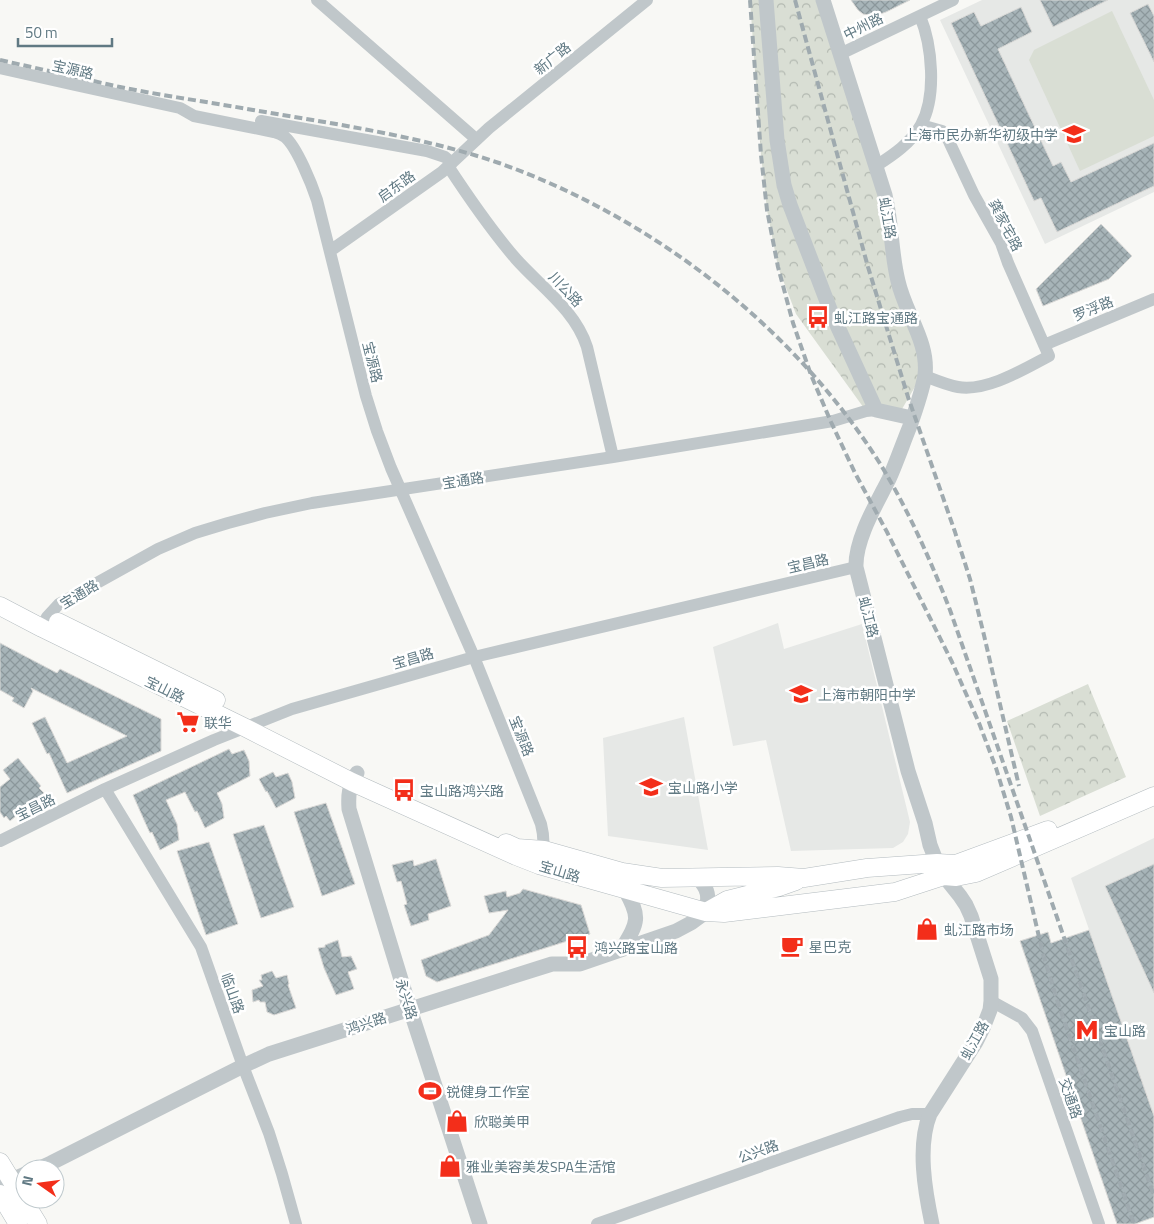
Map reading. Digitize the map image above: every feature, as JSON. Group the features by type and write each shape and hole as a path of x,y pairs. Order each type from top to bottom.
{"main road":[{"name":"宝山路","path":"0,594 45,623"},
{"name":"宝山路","path":"0,606 45,623 252,725 354,778 541,858 625,890 706,912 724,913 894,892 940,869 1154,790"},
{"name":"宝山路","path":"541,858 662,878 778,876 804,878 867,868 940,869 956,877 976,873 1154,796"},
{"path":"706,912 727,900 779,887 804,878"},
{"path":"0,1162 38,1224"},
{"path":"0,1194 18,1224"}],"street":[{"path":"317,0 476,139"},
{"name":"新广路","path":"476,139 647,0"},
{"path":"766,0 776,140 784,185 831,312 876,410"},
{"name":"虬江路","path":"822,0 885,195 898,283 902,298 922,344 926,365 920,396 897,460 860,542 856,567 908,771 940,869 960,896 970,916 991,979 991,1001 987,1018 976,1042 930,1114 925,1130 924,1182 932,1224"},
{"name":"中州路","path":"840,54 952,0"},
{"path":"876,166 902,148 920,125 927,108 931,65 927,38 920,16"},
{"name":"宝源路","path":"0,68 180,108 194,116 270,131 287,139 311,183 317,200 371,414 400,489 474,657 541,824 543,834 541,858"},
{"path":"180,108 428,151 445,157 450,164"},
{"name":"龚家宅路","path":"920,125 942,131 946,135 974,195 1001,243 1047,350"},
{"name":"启东路","path":"330,251 450,164 476,139"},
{"name":"川公路","path":"450,164 478,212 518,261 568,312 580,330 587,348 614,457"},
{"name":"罗浮路","path":"925,376 958,387 974,388 994,382 1047,350 1154,300"},
{"name":"宝通路","path":"45,623 59,604 158,550 195,533 289,508 833,421 866,411 876,410 912,418"},
{"name":"宝昌路","path":"0,841 105,789 214,740 292,709 474,657 856,567"},
{"name":"永兴路","path":"354,778 348,796 349,809 410,1009 480,1224"},
{"name":"临山路","path":"105,789 201,947 269,1133 296,1224"},
{"path":"698,878 706,886 709,898 706,912"},
{"path":"622,949 633,930 636,920 634,906 625,890"},
{"name":"鸿兴路","path":"59,1159 269,1054 552,964 580,964 676,931 706,912"},
{"name":"交通路","path":"991,1001 1022,1018 1032,1031 1098,1224"},
{"name":"公兴路","path":"597,1224 900,1117 921,1113 930,1114"}],"shaded area":[{"name":"上海市民办新华初级中学","path":"982,0 1154,0 1154,192 1045,244 940,20"},
{"name":"上海市朝阳中学","path":"778,623 784,649 862,624 910,822 908,834 903,842 893,848 791,851 766,740 733,746 713,647"},
{"name":"宝山路小学","path":"684,717 708,850 608,836 603,738"},
{"path":"1154,838 1154,1163 1120,1018 1071,878"}],"green space":[{"path":"750,0 818,0 884,208 920,352 919,380 902,409 866,411 796,314 778,267 767,210 761,155"},
{"path":"1112,11 1154,100 1154,136 1080,171 1029,60 1034,50"},
{"path":"1088,684 1126,777 1040,816 1007,721"}],"building":[{"path":"851,0 910,0 874,16 863,14"},
{"path":"1040,0 1108,0 1053,27"},
{"path":"1148,4 1154,16 1154,62 1130,13"},
{"path":"1021,7 1032,32 998,49 1053,166 1061,162 1071,182 1154,143 1154,186 1057,232 1041,198 1034,201 951,23 974,12 981,26"},
{"path":"1101,224 1132,256 1109,279 1043,306 1036,289"},
{"path":"0,643 57,673 60,669 161,719 161,751 67,793 49,753 47,754 32,723 45,717 67,763 127,736 31,688 33,691 24,708 12,701 14,698 0,690"},
{"path":"229,749 232,754 244,750 249,761 250,776 217,793 222,804 224,818 205,828 185,792 166,800 177,824 179,840 160,850 133,795"},
{"path":"18,758 41,786 39,788 44,793 10,821 6,816 4,818 0,812 0,787 10,779 3,770"},
{"path":"273,772 276,777 288,773 295,798 276,808 259,779"},
{"path":"326,803 355,884 322,896 294,812"},
{"path":"264,825 294,907 261,918 233,834"},
{"path":"209,842 238,924 206,935 177,851"},
{"path":"436,859 451,906 428,914 429,920 411,926 404,905 407,904 401,881 397,882 392,865 413,860 414,866"},
{"path":"1154,864 1154,993 1105,886"},
{"path":"523,889 581,905 590,934 437,982 426,976 421,960 489,935 508,910 489,913 484,896 506,891 507,897 520,893"},
{"name":"宝山路","path":"1089,930 1154,1116 1154,1217 1135,1224 1117,1224 1020,941 1048,932 1051,943"},
{"path":"338,940 342,957 351,956 357,969 348,972 354,989 336,995 324,968 318,948 325,947 325,945"},
{"path":"272,971 276,978 287,975 288,985 296,1008 274,1015 267,1012 265,1002 260,1002 259,1000 253,1002 252,990 263,986 259,980 262,980 261,975"}],"railway":[{"path":"750,0 761,155 767,210 778,267 793,323 811,375 831,422 855,473 887,532 952,662 979,723 996,768 1011,817 1043,954 1058,1003 1134,1224"},
{"path":"795,0 868,267 908,397 970,579 1019,786"},
{"path":"0,60 120,87 315,120 408,138 499,163 555,186 610,213 663,245 713,281 761,321 804,365 844,412 890,480 926,553 950,610 1154,1196"}],"place":[{"name":"上海市民办新华初级中学","path":"1074,134"},
{"name":"虬江路宝通路","path":"818,317"},
{"name":"上海市朝阳中学","path":"801,694"},
{"name":"联华","path":"188,722"},
{"name":"宝山路小学","path":"651,787"},
{"name":"宝山路鸿兴路","path":"404,790"},
{"name":"虬江路市场","path":"927,929"},
{"name":"星巴克","path":"792,946"},
{"name":"鸿兴路宝山路","path":"577,947"},
{"name":"宝山路","path":"1087,1030"},
{"name":"锐健身工作室","path":"430,1091"},
{"name":"欣聪美甲","path":"457,1121"},
{"name":"雅业美容美发SPA生活馆","path":"450,1166"}]}
